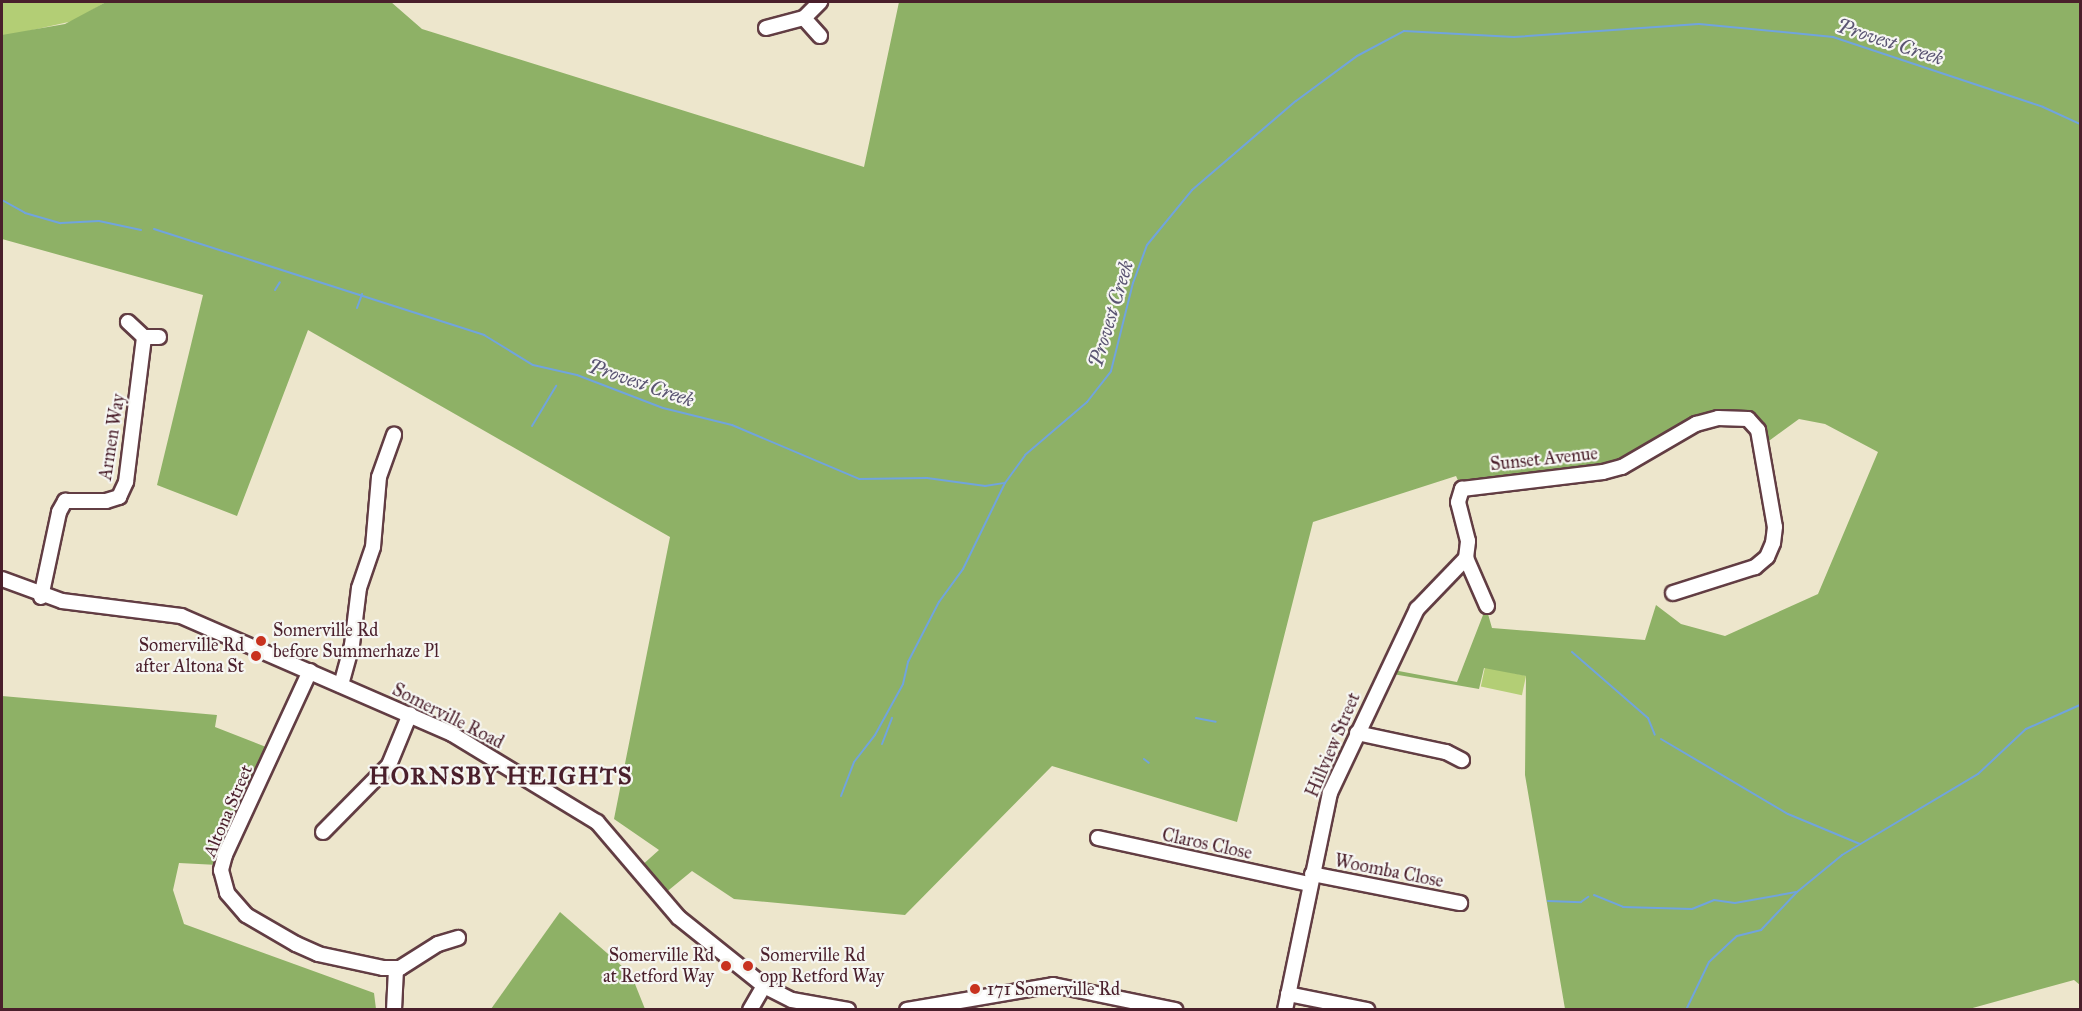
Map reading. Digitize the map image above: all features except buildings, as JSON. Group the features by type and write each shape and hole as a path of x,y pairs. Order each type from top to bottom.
{"street":[{"path":"766,28 804,18 820,2"},
{"path":"804,18 820,36"},
{"path":"128,322 144,337 159,337"},
{"name":"Armen Way","path":"41,597 59,512 65,501 106,501 119,496 126,482 144,337"},
{"name":"Sunset Avenue","path":"1487,606 1466,558 1468,541 1458,502 1462,489 1470,485 1603,472 1622,467 1687,427 1718,418 1754,422 1761,444 1775,526 1767,556 1747,570 1673,593"},
{"path":"341,685 352,645 359,588 373,547 379,477 394,435"},
{"name":"Hillview Street","path":"1285,1010 1324,812 1357,733 1417,609 1466,558"},
{"name":"Somerville Road","path":"2,579 41,597 173,613 452,734 597,822 678,917 764,986 792,1000 848,1010"},
{"name":"Altona Street","path":"310,671 225,855 222,881 233,904 246,915 296,944 318,954 396,969"},
{"path":"323,832 389,765 410,714"},
{"path":"1357,733 1446,752 1461,760"},
{"name":"Claros Close","path":"1098,838 1311,879"},
{"name":"Woomba Close","path":"1311,879 1460,903"},
{"path":"394,1010 396,969 438,944 458,938"},
{"path":"907,1010 1053,985 1175,1010"},
{"path":"750,1010 764,986"},
{"path":"1288,994 1368,1010"}],"green space":[{"path":"2,2 106,2 73,21 6,36 2,35"},
{"path":"106,2 391,2 422,29 864,167 899,2 2080,2 2080,985 2074,980 1969,1009 1565,1009 1525,775 1526,676 1484,668 1479,689 1387,673 1388,669 1457,682 1483,615 1488,614 1492,628 1645,640 1656,605 1681,624 1725,636 1818,594 1878,452 1825,424 1799,419 1762,446 1761,438 1731,412 1609,469 1461,487 1456,476 1313,522 1237,822 1052,766 905,915 734,899 692,871 664,894 640,867 659,850 614,819 670,537 308,330 237,516 157,485 203,295 2,239 2,35 65,24"},
{"path":"1485,667 1526,676 1522,695 1481,687"},
{"path":"2,696 217,715 215,727 266,747 218,865 179,863 173,890 184,924 374,993 376,1009 2,1009"},
{"path":"560,912 631,974 645,1009 491,1009"}],"waterway":[{"name":"Provest Creek","path":"154,229 484,335 533,365 577,375 663,408 732,425 859,479 927,478 985,486 1005,483 1025,455 1087,402 1111,371 1133,283 1147,245 1192,190 1296,101 1357,56 1404,31 1514,37 1699,24 1833,37 2043,107 2080,124"},
{"name":"Provest Creek","path":"2,200 25,213 61,223 99,221 141,230"},
{"path":"275,290 280,282"},
{"path":"357,308 362,294"},
{"path":"532,426 556,386"},
{"path":"841,796 854,762 875,735 903,684 908,662 939,602 963,569 1005,483"},
{"path":"1572,652 1648,718 1655,735"},
{"path":"1686,1010 1709,962 1737,936 1761,930 1797,892 1842,855 1978,774 2026,729 2080,705"},
{"path":"882,744 892,718"},
{"path":"1196,718 1216,722"},
{"path":"1661,739 1788,814 1860,844"},
{"path":"1144,759 1149,763"},
{"path":"1594,895 1623,907 1692,909 1714,900 1735,903 1796,892"},
{"path":"1548,901 1581,902 1588,897"}],"place":[{"name":"Somerville Rd before Summerhaze Pl","path":"261,641"},
{"name":"Somerville Rd after Altona St","path":"256,656"},
{"name":"Somerville Rd at Retford Way","path":"726,966"},
{"name":"Somerville Rd opp Retford Way","path":"748,966"},
{"name":"171 Somerville Rd","path":"975,989"}],"district":[{"name":"HORNSBY HEIGHTS","path":"501,777"}]}
